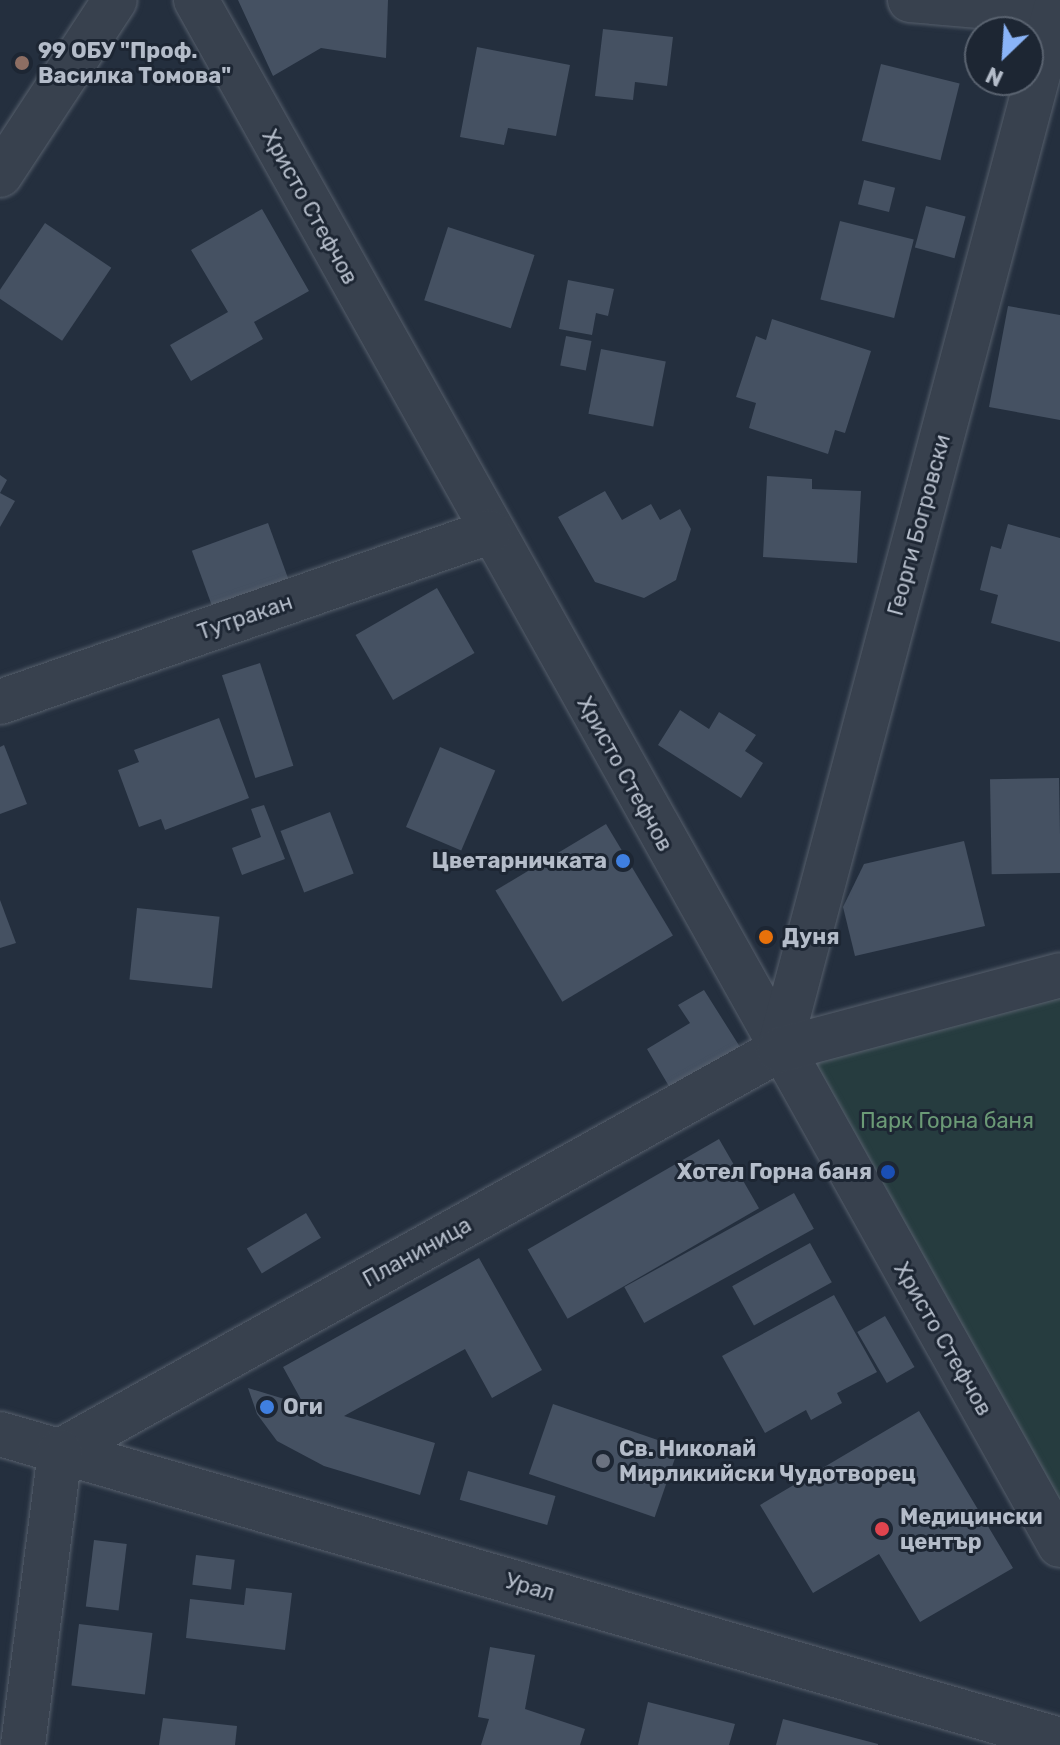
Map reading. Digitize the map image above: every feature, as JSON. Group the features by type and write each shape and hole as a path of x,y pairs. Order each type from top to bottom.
{"street":[{"path":"0,175 115,0"},
{"name":"Христо Стефчов","path":"196,0 489,532 1060,1545"},
{"path":"910,0 1058,9"},
{"name":"Георги Богровски","path":"779,1050 1058,9"},
{"name":"Тутракан","path":"0,702 489,532"},
{"name":"Планиница","path":"60,1451 779,1050 1060,975"},
{"name":"Урал","path":"0,1434 1060,1740"},
{"path":"23,1745 60,1451"}],"green space":[{"name":"Парк Горна баня","path":"1060,975 1060,1545 779,1050"}],"building":[{"path":"238,0 388,0 386,58 321,48 273,76"},
{"path":"603,29 673,37 667,86 635,82 633,100 595,96"},
{"path":"477,47 570,65 556,136 508,128 504,145 460,137"},
{"path":"881,64 960,84 940,160 862,141"},
{"path":"864,180 895,188 889,212 858,204"},
{"path":"926,206 966,217 954,258 915,248"},
{"path":"262,209 309,291 254,322 263,339 191,381 170,345 228,312 191,250"},
{"path":"840,221 914,239 894,318 820,300"},
{"path":"45,223 111,268 62,341 0,299 0,290"},
{"path":"448,227 535,255 511,328 424,300"},
{"path":"568,280 614,289 608,316 596,313 592,335 559,329"},
{"path":"1008,306 1060,315 1060,420 989,407"},
{"path":"772,319 871,351 845,433 835,430 828,454 749,428 756,403 736,397 756,336 766,340"},
{"path":"566,336 592,341 586,370 560,365"},
{"path":"601,349 666,362 653,426 588,414"},
{"path":"0,475 7,480 0,493"},
{"path":"767,476 812,479 812,489 861,491 857,563 763,557"},
{"path":"605,491 622,520 651,504 660,520 680,509 691,529 676,580 644,598 595,582 558,517"},
{"path":"0,493 15,501 0,527"},
{"path":"268,523 290,583 214,611 192,551"},
{"path":"1008,524 1060,538 1060,642 991,623 998,595 980,590 991,546 1001,549"},
{"path":"437,588 474,653 393,700 356,635"},
{"path":"260,663 293,766 255,778 222,675"},
{"path":"680,710 709,729 719,712 756,735 745,751 763,763 741,798 658,745"},
{"path":"219,718 249,798 165,830 161,819 139,827 118,770 139,762 134,750"},
{"path":"4,745 27,804 0,814 0,747"},
{"path":"440,747 495,770 461,851 406,827"},
{"path":"1059,778 1060,873 992,874 990,779"},
{"path":"264,805 285,859 242,875 232,848 261,837 251,809"},
{"path":"330,812 354,874 304,893 281,831"},
{"path":"606,824 673,935 562,1002 495,890"},
{"path":"964,841 985,926 855,956 843,907 864,864"},
{"path":"0,900 16,943 0,948"},
{"path":"137,908 220,917 212,988 129,980"},
{"path":"704,990 740,1047 670,1088 647,1049 690,1023 678,1005"},
{"path":"719,1139 759,1208 568,1319 528,1250"},
{"path":"794,1193 814,1229 644,1323 624,1287"},
{"path":"306,1213 321,1238 262,1273 247,1249"},
{"path":"810,1243 832,1282 754,1326 732,1286"},
{"path":"479,1258 542,1370 492,1398 465,1349 344,1416 435,1443 420,1495 324,1466 277,1441 257,1414 248,1388 304,1405 283,1367"},
{"path":"834,1295 877,1372 837,1393 842,1403 811,1420 806,1410 765,1433 722,1356"},
{"path":"885,1316 914,1367 887,1383 857,1332"},
{"name":"Св. Николай Мирликийски Чудотворец","path":"553,1404 679,1447 655,1517 529,1474"},
{"name":"Медицински център","path":"919,1411 1013,1568 920,1622 879,1554 813,1593 760,1505"},
{"path":"468,1471 555,1496 547,1525 460,1500"},
{"path":"94,1540 127,1544 119,1611 86,1607"},
{"path":"196,1555 235,1560 231,1590 192,1585"},
{"path":"246,1588 292,1593 285,1650 186,1638 190,1599 244,1605"},
{"path":"79,1624 152,1633 145,1695 71,1686"},
{"path":"490,1647 535,1655 525,1709 585,1729 580,1745 481,1745 489,1719 478,1717"},
{"path":"648,1702 735,1724 729,1745 638,1745"},
{"path":"163,1718 237,1726 235,1745 159,1745"},
{"path":"783,1719 878,1744 878,1745 776,1745"}],"place":[{"name":"99 ОБУ \"Проф. Василка Томова\"","path":"22,63"},
{"name":"Цветарничката","path":"623,861"},
{"name":"Дуня","path":"766,937"},
{"name":"Хотел Горна баня","path":"888,1172"},
{"name":"Оги","path":"267,1407"},
{"name":"Св. Николай Мирликийски Чудотворец","path":"603,1461"},
{"name":"Медицински център","path":"882,1529"}]}
